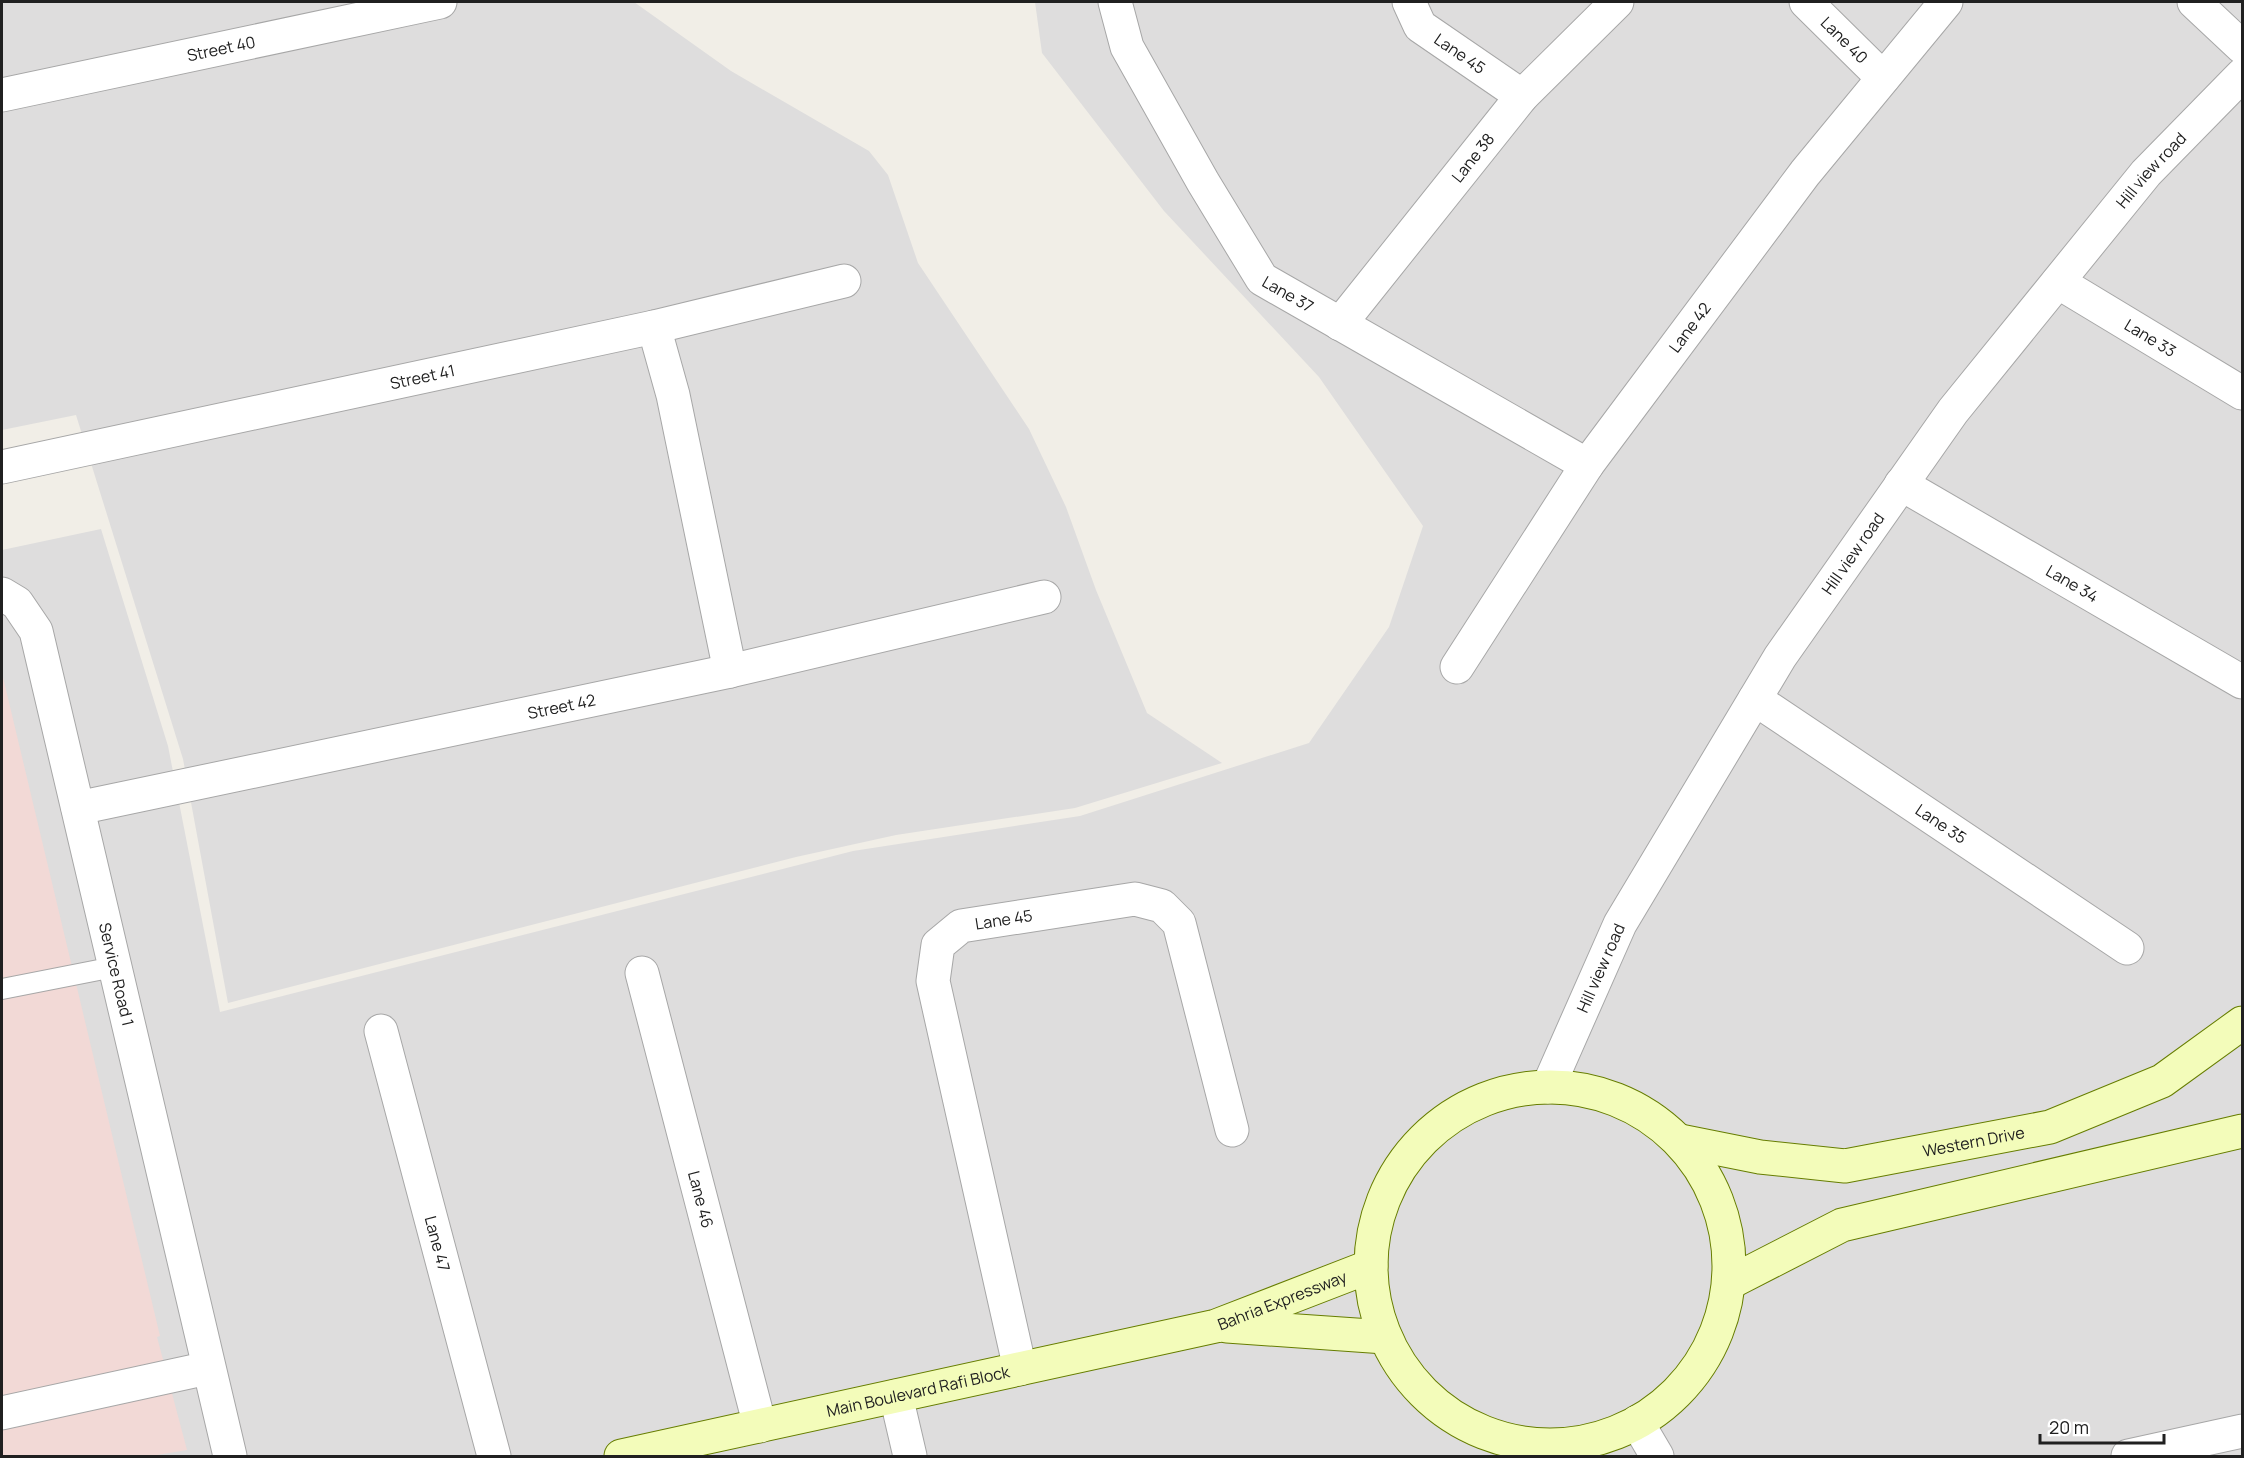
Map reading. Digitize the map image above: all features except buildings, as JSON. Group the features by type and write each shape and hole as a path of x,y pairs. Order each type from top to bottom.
{"street":[{"name":"Street 40","path":"2,95 440,2"},
{"name":"Lane 37","path":"1115,2 1127,47 1203,182 1262,279 1587,465"},
{"name":"Lane 45","path":"1409,2 1420,26 1522,96"},
{"name":"Lane 38","path":"1340,324 1522,96 1617,2"},
{"name":"Lane 40","path":"1806,2 1884,78"},
{"name":"Lane 42","path":"1457,667 1587,465 1804,173 1946,2"},
{"path":"2194,2 2242,47"},
{"name":"Hill view road","path":"1548,1087 1620,924 1780,657 1953,411 2146,173 2242,75"},
{"name":"Street 41","path":"2,467 654,327 844,281"},
{"name":"Lane 33","path":"2058,282 2242,393"},
{"path":"654,327 673,395 729,671"},
{"name":"Lane 34","path":"1902,484 2242,682"},
{"name":"Service Road 1","path":"2,594 17,603 36,631 230,1456"},
{"name":"Street 42","path":"78,808 729,671 1044,597"},
{"name":"Lane 35","path":"1755,699 2127,948"},
{"name":"Lane 45","path":"1020,1369 933,981 939,945 961,926 1135,899 1162,906 1179,923 1232,1130"},
{"name":"Lane 46","path":"642,973 760,1426"},
{"name":"Western Drive","path":"1680,1141 1760,1157 1845,1166 2049,1127 2162,1081 2242,1023"},
{"name":"Lane 47","path":"381,1031 494,1456"},
{"path":"1548,1087 1596,1092 1619,1100 1662,1125 1680,1141 1710,1184 1727,1232 1729,1283 1718,1332 1707,1354 1677,1393 1637,1422 1607,1435 1574,1443 1541,1444 1509,1439 1477,1429 1448,1412 1423,1392 1402,1366 1385,1337 1374,1302 1371,1266 1373,1236 1381,1206 1394,1177 1412,1152 1434,1130 1459,1112 1487,1098 1517,1089 1548,1087"},
{"path":"1729,1283 1842,1225 2242,1131"},
{"name":"Bahria Expressway","path":"1216,1326 1371,1266"},
{"name":"Main Boulevard Rafi Block","path":"621,1456 1216,1326"},
{"name":"Bahria Expressway","path":"1216,1326 1385,1337"},
{"path":"2,1413 208,1368"},
{"path":"896,1396 910,1456"},
{"path":"1637,1422 1657,1456"},
{"path":"2128,1456 2242,1431"}],"lane":[{"path":"2,989 114,967"}],"shaded area":[{"path":"2,2 634,2 731,71 869,151 888,175 918,263 1029,429 1066,507 1096,590 1147,713 1222,763 1075,808 896,835 796,857 228,1003 183,759 76,415 2,430"},
{"path":"1035,2 2242,2 2242,1456 2,1456 2,550 101,529 168,746 220,1012 853,851 1080,816 1309,743 1389,627 1423,526 1319,377 1164,211 1042,53"},
{"path":"2,673 160,1336 157,1337 187,1450 151,1456 2,1456"}]}
